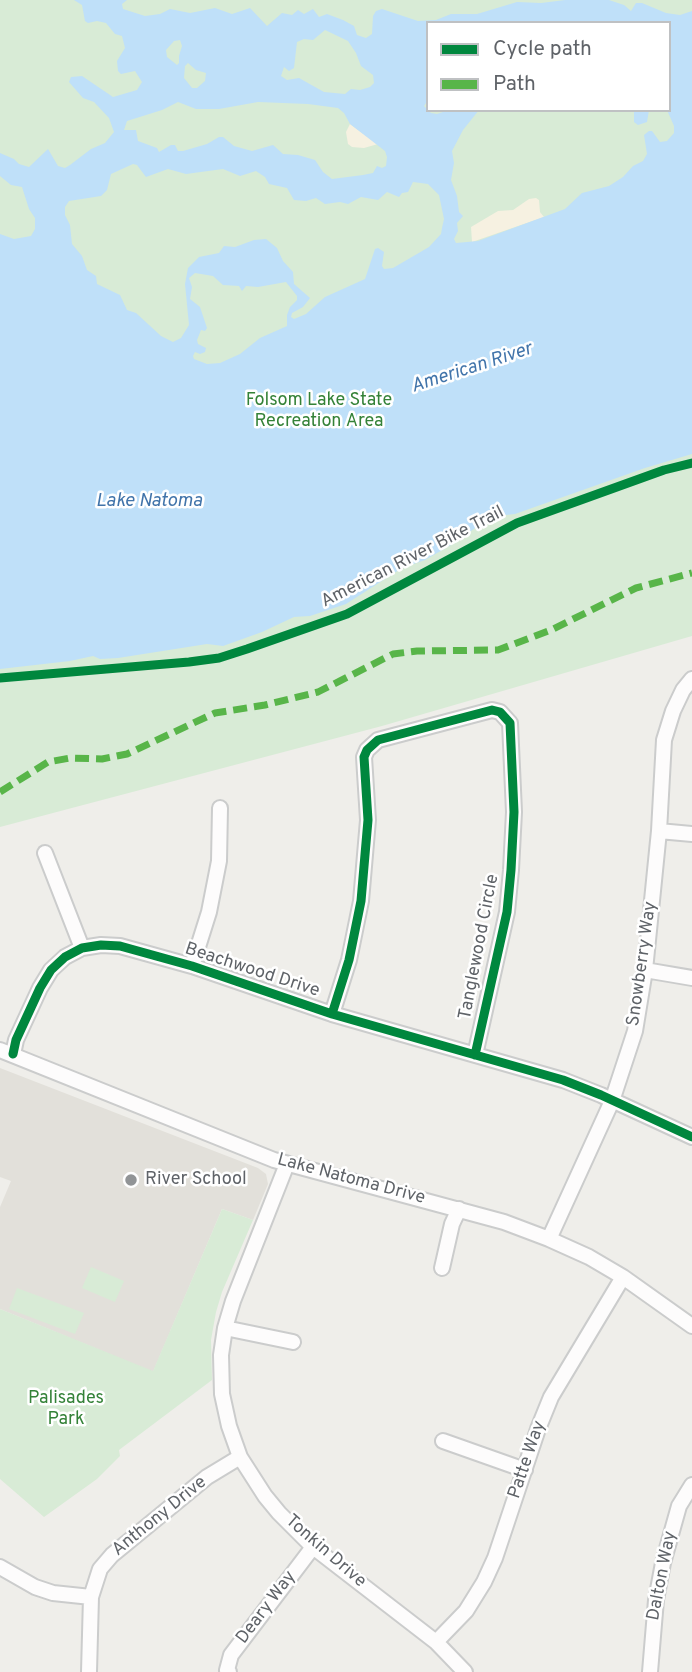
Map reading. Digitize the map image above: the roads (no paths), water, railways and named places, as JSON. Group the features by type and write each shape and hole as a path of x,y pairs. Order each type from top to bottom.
{"street":[{"name":"Snowberry Way","path":"549,1238 612,1101 635,1031 645,970 659,831 664,740 673,711 683,690 692,679"},
{"name":"Tanglewood Circle","path":"332,1014 349,960 361,901 368,820 367,750 378,740 492,710 500,712 510,723 514,812 511,870 507,912 475,1055"},
{"path":"192,967 209,912 219,861 220,808"},
{"path":"659,831 692,834"},
{"path":"6,1052 17,1040 51,970 65,957 82,948 45,853"},
{"name":"Beachwood Drive","path":"82,948 120,946 332,1014 544,1074 692,1137"},
{"path":"645,970 692,978"},
{"name":"Lake Natoma Drive","path":"6,1052 218,1139 287,1164 459,1209 549,1238 622,1277 692,1326"},
{"name":"Tonkin Drive","path":"287,1164 225,1328 221,1355 222,1394 229,1426 240,1457 265,1496 313,1547 436,1643 465,1672"},
{"path":"442,1268 452,1224 459,1209"},
{"name":"Patte Way","path":"436,1643 466,1611 484,1582 495,1558 551,1398 622,1277"},
{"path":"225,1328 292,1342"},
{"path":"443,1441 525,1470"},
{"name":"Anthony Drive","path":"89,1672 91,1597 100,1569 112,1555 207,1477 240,1457"},
{"name":"Dalton Way","path":"650,1672 656,1600 663,1563 679,1506 692,1485"},
{"name":"Deary Way","path":"229,1672 227,1670 232,1656 313,1547"},
{"path":"0,1567 35,1587 53,1593 91,1597"}],"water":[{"name":"Lake Natoma","path":"74,0 127,0 122,4 123,9 145,16 160,14 170,9 190,13 215,8 232,14 250,8 267,26 282,13 292,15 298,10 304,14 313,9 319,17 327,14 354,26 357,35 366,38 372,34 373,16 376,11 382,9 418,21 436,20 451,14 477,14 517,2 565,0 609,0 624,5 631,11 636,3 642,3 666,13 680,15 692,11 692,454 515,514 488,519 451,545 425,560 402,568 346,604 310,616 294,617 223,646 207,644 118,658 100,659 93,656 0,669 0,234 14,239 31,236 35,229 35,218 22,187 11,185 0,176 0,153 29,167 48,149 58,166 65,168 91,149 105,143 114,132 109,118 94,102 83,98 69,82 71,77 82,76 113,97 137,90 142,82 135,71 121,74 118,71 117,61 125,48 122,36 115,34 106,23 85,21 82,5","holes":["426,21 671,21 671,112 668,112 674,133 667,141 660,142 652,131 649,131 644,135 647,154 643,161 633,166 623,177 609,186 582,193 565,209 478,241 456,243 454,239 458,231 457,223 463,216 459,212 451,180 454,163 452,151 463,130 477,112 431,113 426,112","325,30 348,41 361,66 373,75 374,83 360,90 351,89 345,94 324,92 299,78 287,80 281,76 284,67 289,71 294,68 297,42 304,39 313,40","180,40 182,46 177,65 167,57 166,50 174,41","188,63 196,70 206,73 205,81 197,88 192,88 184,78 185,66","178,102 196,109 219,109 258,102 338,108 350,124 385,151 386,166 377,166 373,173 332,179 315,160 283,154 273,145 252,151 234,146 219,137 207,144 183,151 178,151 175,145 171,145 159,152 157,148 138,141 136,130 124,130 127,121","133,164 137,165 146,177 168,169 186,174 223,169 240,176 256,171 265,177 269,184 287,188 294,200 316,198 325,204 348,204 361,197 378,200 387,192 399,197 408,192 413,182 428,184 439,195 444,219 441,234 429,247 393,268 384,269 384,252 375,249 365,279 325,297 306,314 294,319 291,317 292,313 303,307 310,298 294,284 293,272 283,261 277,248 266,239 235,247 224,246 219,253 199,257 188,268 185,284 189,325 181,338 173,342 161,336 136,313 127,310 120,295 97,284 96,276 87,270 82,256 72,244 65,207 69,201 101,196 107,190 111,174","195,273 213,276 223,285 239,286 242,291 246,286 258,287 286,282 297,300 290,307 287,326 260,338 240,354 220,363 207,364 194,359 193,356 195,352 205,352 206,348 198,344 197,340 201,330 205,331 207,328 200,307 190,299 192,287 189,278"]},
{"path":"634,112 649,112 647,122 638,125 634,122"}],"place":[{"name":"River School","path":"131,1180"}],"water label":[{"name":"American River","path":"472,369"}],"park label":[{"name":"Folsom Lake State Recreation Area","path":"319,411"},
{"name":"Palisades Park","path":"66,1409"}]}
